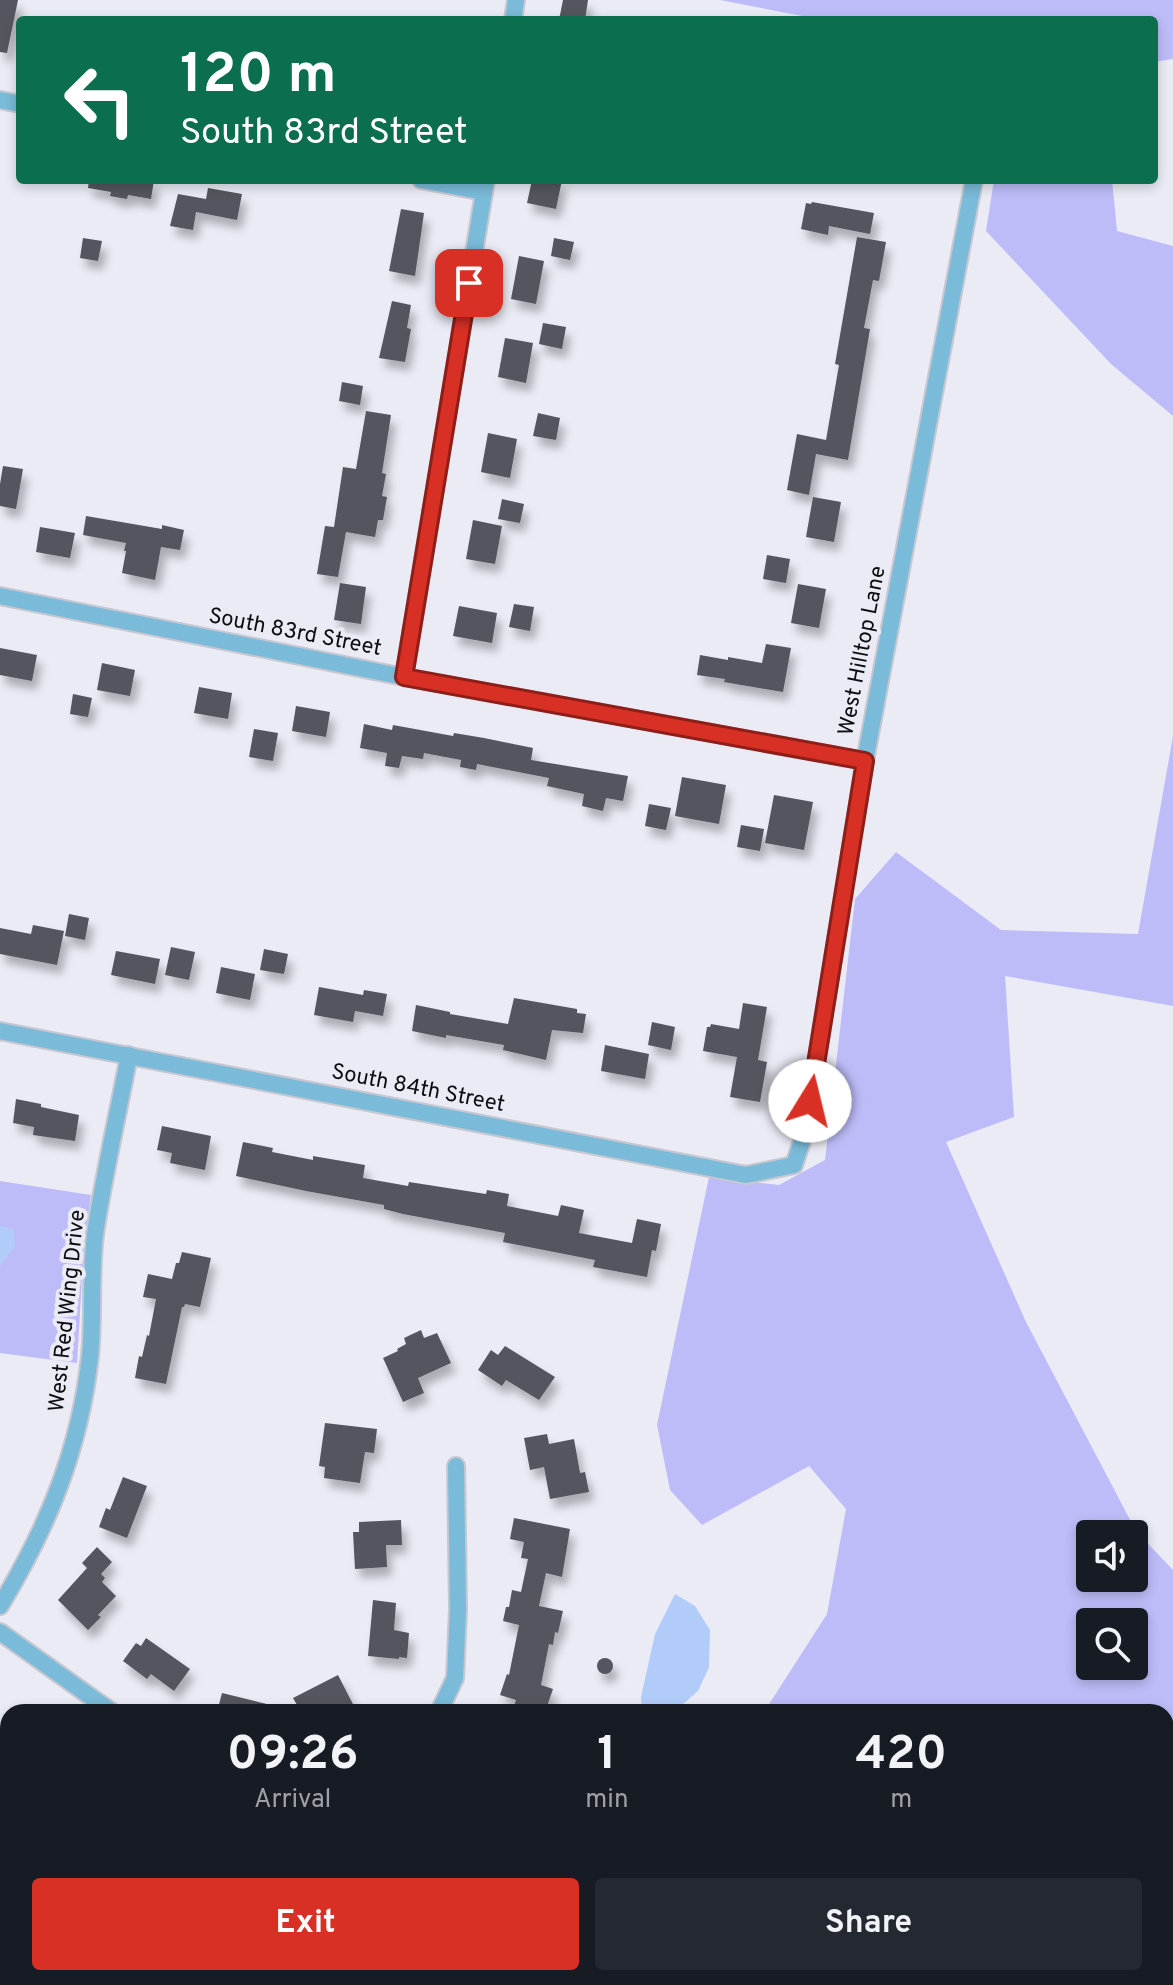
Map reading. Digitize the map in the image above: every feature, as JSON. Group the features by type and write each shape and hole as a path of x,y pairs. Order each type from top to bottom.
{"street":[{"path":"404,677 485,186 464,184"},
{"name":"West Hilltop Lane","path":"805,1132 865,761 973,184"},
{"name":"South 83rd Street","path":"0,596 404,677 865,761"},
{"name":"South 84th Street","path":"0,1031 746,1175 794,1165 805,1132"},
{"name":"West Red Wing Drive","path":"0,1606 44,1526 68,1464 79,1422 90,1355 95,1236 129,1055"},
{"path":"443,1704 455,1678 458,1609 456,1466"},
{"path":"0,1632 101,1704"}],"shaded area":[{"path":"720,0 1173,0 1173,59 1158,61 1158,16 802,16"},
{"path":"993,184 1112,184 1117,231 1173,246 1173,416 1111,364 986,231"},
{"path":"1173,736 1173,1006 1005,976 1014,1117 946,1142 1026,1322 1130,1520 1076,1520 1076,1592 1148,1592 1148,1544 1173,1570 1173,1704 769,1704 827,1614 846,1509 809,1466 702,1525 670,1490 657,1425 709,1177 779,1185 825,1160 855,899 896,852 1001,930 1138,934"},
{"path":"0,1181 91,1195 84,1245 77,1363 0,1353"},
{"path":"0,1226 13,1229 15,1246 0,1266"},
{"path":"675,1594 695,1606 710,1630 709,1667 698,1691 683,1704 641,1704 655,1634"}],"building":[{"path":"0,0 18,0 7,53 0,52"},
{"path":"563,0 588,0 586,16 560,16"},
{"path":"88,184 153,184 151,199 128,195 127,199 88,188"},
{"path":"531,184 561,184 556,209 527,203"},
{"path":"208,188 242,194 237,220 196,212 193,230 170,226 178,194 206,199"},
{"path":"806,203 874,213 870,234 829,226 828,235 801,229"},
{"path":"401,209 424,213 415,276 389,271"},
{"path":"857,237 886,242 879,281 873,280 864,328 870,329 848,460 816,454 809,495 787,490 797,434 826,440 839,365 835,364"},
{"path":"83,238 102,241 98,261 80,258"},
{"path":"554,238 574,242 570,260 551,256"},
{"path":"519,256 544,261 536,304 511,299"},
{"path":"392,301 411,305 407,328 411,329 405,362 379,358"},
{"path":"543,323 566,327 562,349 539,344"},
{"path":"505,338 533,343 526,383 498,377"},
{"path":"342,382 363,386 360,405 339,401"},
{"path":"366,411 391,415 382,473 386,474 382,496 387,497 383,520 378,520 375,537 346,532 338,577 317,574 325,526 334,527 343,467 356,469"},
{"path":"538,413 560,418 556,440 533,436"},
{"path":"488,433 517,439 510,478 481,472"},
{"path":"3,466 23,469 16,509 0,506"},
{"path":"813,497 841,502 834,542 806,537"},
{"path":"502,499 524,504 520,523 498,519"},
{"path":"86,516 184,530 180,550 161,547 155,580 122,573 126,543 83,535"},
{"path":"473,520 502,526 495,564 466,559"},
{"path":"40,527 75,533 70,558 36,552"},
{"path":"767,555 790,559 786,583 763,579"},
{"path":"340,583 366,587 361,624 334,620"},
{"path":"798,584 826,589 819,628 791,623"},
{"path":"514,604 534,607 530,631 509,627"},
{"path":"459,606 497,613 492,643 453,636"},
{"path":"766,644 791,648 783,692 697,675 700,655 762,663"},
{"path":"0,648 37,655 32,681 0,675"},
{"path":"102,663 135,670 130,696 97,690"},
{"path":"199,687 232,693 228,719 194,713"},
{"path":"73,694 92,698 88,717 70,714"},
{"path":"296,706 330,712 326,737 292,731"},
{"path":"364,724 392,730 393,725 453,736 454,733 484,738 533,748 531,760 628,776 623,801 606,798 603,811 582,806 584,794 547,786 549,778 477,764 476,770 460,767 461,760 424,753 423,759 402,756 399,768 385,766 387,753 360,748"},
{"path":"254,729 278,733 273,761 249,757"},
{"path":"682,777 726,785 719,824 675,816"},
{"path":"774,795 813,802 804,850 765,843"},
{"path":"649,804 671,808 666,830 645,826"},
{"path":"741,825 764,829 760,851 737,847"},
{"path":"69,914 89,918 85,940 65,936"},
{"path":"33,925 64,931 57,965 0,954 0,928 31,934"},
{"path":"171,947 195,952 189,980 165,975"},
{"path":"264,949 288,954 284,974 260,970"},
{"path":"116,951 160,959 155,984 111,975"},
{"path":"221,967 255,974 250,1000 216,993"},
{"path":"319,987 363,995 364,990 387,994 383,1016 355,1011 353,1022 314,1015"},
{"path":"514,998 577,1009 577,1013 586,1014 583,1033 552,1030 546,1060 503,1050 504,1045 412,1031 416,1005 508,1024"},
{"path":"743,1003 767,1007 758,1060 767,1062 760,1102 730,1097 737,1057 703,1051 707,1027 711,1024 739,1029"},
{"path":"652,1022 675,1027 671,1050 648,1045"},
{"path":"605,1045 649,1054 645,1079 601,1071"},
{"path":"16,1099 79,1115 75,1141 33,1135 34,1127 13,1123"},
{"path":"162,1126 211,1136 205,1170 170,1163 172,1153 157,1150"},
{"path":"243,1142 273,1148 272,1152 313,1160 313,1156 365,1165 363,1178 408,1186 409,1182 486,1194 487,1190 509,1194 507,1206 558,1216 561,1205 584,1210 579,1233 632,1243 637,1219 661,1224 656,1251 652,1250 647,1277 593,1267 595,1260 503,1242 505,1233 403,1214 384,1209 384,1205 236,1176"},
{"path":"182,1252 211,1258 200,1307 185,1304 182,1307 166,1384 135,1378 139,1356 142,1357 149,1336 156,1299 143,1297 148,1274 172,1279"},
{"path":"421,1330 424,1338 437,1333 451,1363 418,1378 424,1393 403,1402 383,1358 406,1344 404,1338"},
{"path":"505,1346 555,1377 539,1400 506,1380 502,1386 478,1370 491,1350 498,1355"},
{"path":"325,1423 377,1429 374,1453 365,1452 360,1483 324,1478 325,1467 319,1466"},
{"path":"547,1434 549,1444 574,1439 580,1473 585,1472 589,1492 550,1499 544,1467 530,1470 524,1438"},
{"path":"123,1477 147,1486 127,1538 99,1527 106,1508 110,1510"},
{"path":"514,1518 570,1529 562,1577 546,1573 539,1606 563,1611 553,1645 549,1644 541,1685 553,1689 548,1704 515,1704 516,1700 500,1695 509,1675 519,1625 503,1621 512,1590 521,1592 528,1559 521,1558 524,1542 510,1539"},
{"path":"401,1520 402,1545 386,1545 387,1567 355,1569 353,1532 359,1532 359,1522"},
{"path":"97,1547 112,1562 101,1574 105,1578 102,1582 116,1596 88,1630 58,1600 87,1568 82,1563"},
{"path":"373,1600 396,1603 394,1630 409,1633 407,1658 368,1656"},
{"path":"146,1638 190,1669 174,1691 151,1674 147,1679 123,1661 136,1643 141,1646"},
{"path":"602,1658 608,1658 613,1666 611,1672 602,1674 597,1669 597,1663"},
{"path":"338,1675 353,1704 296,1704 293,1698"},
{"path":"222,1693 267,1704 219,1704"}],"route":[{"path":"469,283 404,677 865,761 810,1101"}]}
